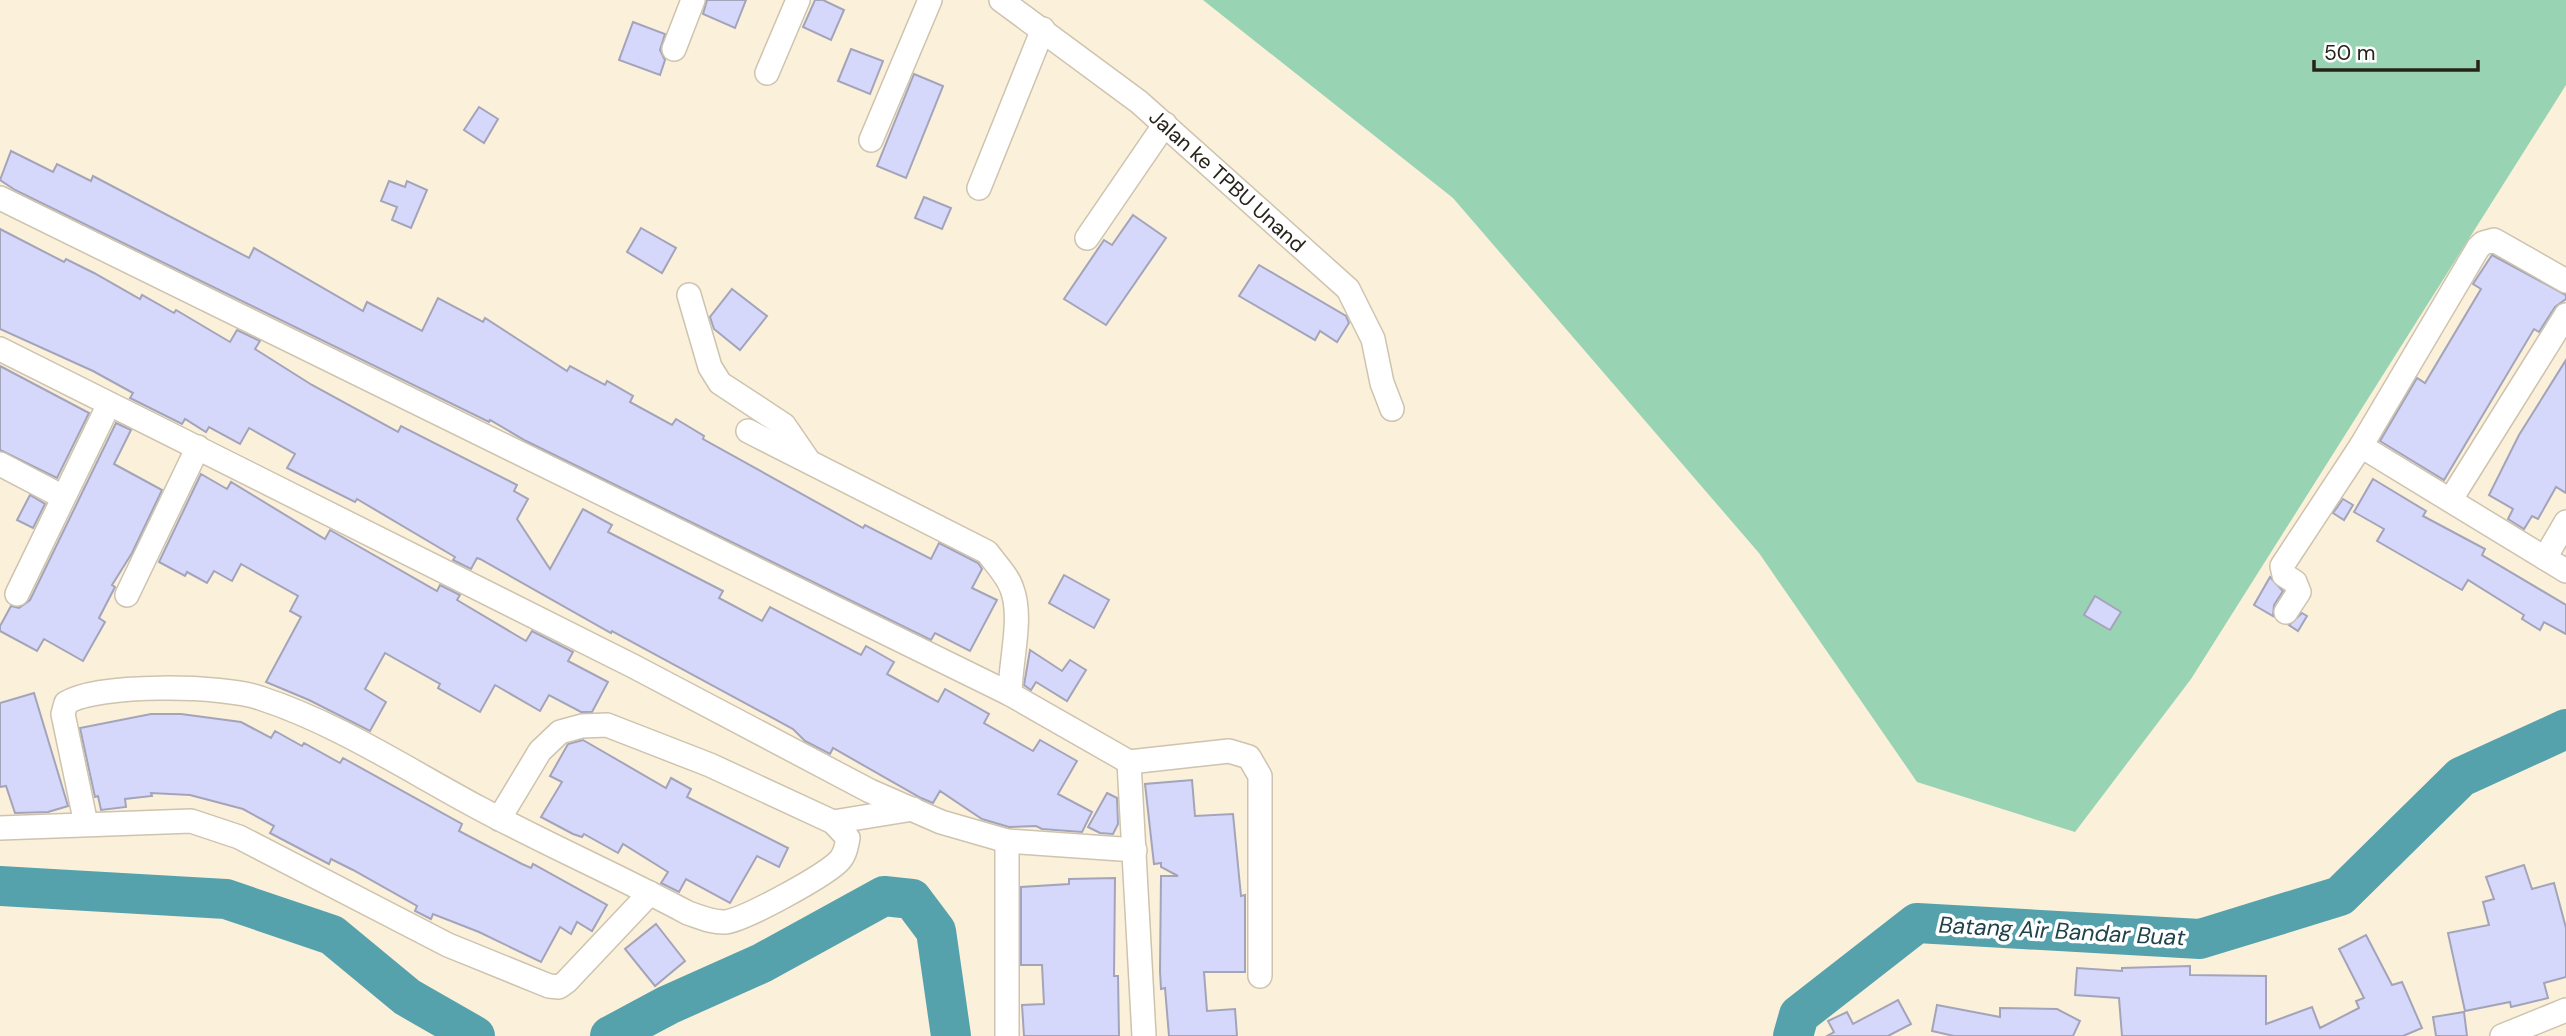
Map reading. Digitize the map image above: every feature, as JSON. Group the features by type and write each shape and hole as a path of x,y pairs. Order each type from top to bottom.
{"street":[{"path":"674,49 693,0"},
{"path":"767,73 798,0"},
{"path":"871,140 930,0"},
{"name":"Jalan ke TPBU Unand","path":"1001,0 1043,29 1165,124 1348,289 1373,339 1382,383 1392,409"},
{"path":"979,188 1043,29"},
{"path":"1087,238 1165,124"},
{"path":"0,198 1010,694 1129,762 1229,751 1249,757 1260,776 1260,976"},
{"path":"2286,612 2299,592 2295,582 2284,575 2282,566 2361,446 2483,243 2494,240 2502,243 2566,281"},
{"path":"689,295 710,366 720,383 784,425 808,460"},
{"path":"2451,499 2566,315"},
{"path":"0,349 633,666 870,791 941,822 1007,841 1135,850"},
{"path":"17,594 109,404"},
{"path":"748,431 987,552 1012,586 1018,608 1010,663 1010,694"},
{"path":"2361,446 2566,571"},
{"path":"127,595 198,447"},
{"path":"0,464 64,497"},
{"path":"2545,558 2566,522"},
{"path":"86,824 63,714 66,703 111,693 169,687 220,689 258,696 301,713 499,819 710,920 723,922 744,917 836,863 845,853 848,838 833,822 709,765 607,725 582,726 560,732 540,751 499,819"},
{"path":"1129,762 1144,1036"},
{"path":"833,822 913,809"},
{"path":"0,828 191,821 206,825 239,837 448,945 549,986 559,987 650,893"},
{"path":"1007,841 1007,1036"},
{"path":"2502,1036 2566,1010"}],"green space":[{"path":"1203,0 2566,0 2566,85 2191,679 2075,832 1917,782 1759,553 1453,198"}],"building":[{"path":"707,0 746,0 735,28 703,14"},
{"path":"815,0 823,0 844,10 831,40 803,27"},
{"path":"633,22 665,34 660,50 665,60 660,75 619,60"},
{"path":"851,49 883,61 870,94 838,81"},
{"path":"914,74 943,86 906,178 877,166"},
{"path":"479,107 498,119 484,143 464,130"},
{"path":"11,151 53,172 57,164 91,181 93,176 249,258 254,248 363,311 367,302 422,331 438,298 483,322 485,318 567,371 570,366 605,385 607,381 633,396 630,402 672,425 676,419 704,436 703,439 863,528 865,525 931,559 939,543 978,563 982,569 972,588 997,600 970,651 935,633 931,640 526,441 490,420 489,422 15,190 0,180"},
{"path":"389,181 405,187 407,181 427,190 411,228 392,220 397,207 381,201"},
{"path":"924,197 951,208 942,229 915,218"},
{"path":"1133,215 1166,238 1106,325 1064,299 1104,240 1112,245"},
{"path":"641,228 676,248 662,273 627,252"},
{"path":"0,229 64,262 66,259 94,273 140,299 142,295 174,313 176,310 230,342 237,330 260,341 255,349 312,385 398,432 401,426 517,485 514,491 528,499 517,519 550,569 583,509 612,525 608,532 723,591 719,598 762,621 770,607 861,655 866,646 894,662 887,674 938,702 945,689 989,714 984,723 1033,751 1040,740 1077,761 1058,794 1092,812 1082,832 1042,829 1036,826 1009,827 982,819 940,791 933,803 921,798 833,748 830,754 805,741 793,729 612,631 611,633 480,559 477,558 471,569 453,560 455,557 357,499 355,502 287,468 295,454 249,428 240,444 209,427 206,432 185,419 182,424 130,398 133,393 93,371 0,329"},
{"path":"2492,255 2566,295 2566,299 2555,307 2539,332 2534,329 2444,480 2380,441 2417,378 2425,383 2481,289 2473,284"},
{"path":"1259,265 1346,316 1349,323 1337,342 1320,331 1315,340 1239,296"},
{"path":"732,289 767,316 740,350 714,329 710,317"},
{"path":"2566,360 2566,493 2556,487 2538,519 2532,516 2524,529 2508,519 2513,509 2489,495 2519,435"},
{"path":"0,366 89,413 57,478 0,450"},
{"path":"116,423 131,430 114,464 162,490 132,553 112,585 115,587 99,618 105,622 83,661 44,639 37,651 0,631 0,626 11,606 19,608 30,600"},
{"path":"201,474 227,489 231,482 325,539 330,530 437,591 440,585 460,595 457,600 526,641 532,631 573,652 568,661 608,682 592,712 581,712 549,695 540,711 495,685 480,712 438,688 440,684 385,653 365,689 386,702 370,731 266,682 301,617 290,611 298,596 241,564 232,581 214,571 207,583 187,572 185,576 159,562"},
{"path":"2373,479 2426,511 2423,516 2485,549 2482,555 2566,605 2566,634 2544,622 2540,630 2522,619 2524,615 2468,580 2462,590 2377,541 2384,529 2354,512"},
{"path":"30,495 45,504 33,528 17,520"},
{"path":"2343,499 2353,505 2344,520 2333,513"},
{"path":"1064,575 1109,600 1094,628 1049,603"},
{"path":"2270,577 2283,591 2274,605 2273,616 2254,605"},
{"path":"2095,596 2121,612 2110,630 2084,615"},
{"path":"2302,613 2307,616 2298,631 2289,625"},
{"path":"1030,650 1062,671 1070,660 1086,670 1067,701 1036,682 1031,690 1024,685"},
{"path":"34,693 68,806 48,812 15,813 6,786 0,787 0,703"},
{"path":"151,714 181,714 241,722 271,738 275,731 302,746 304,743 340,763 343,758 462,824 459,831 522,864 531,868 533,864 607,905 592,931 577,922 571,934 560,927 541,962 479,932 433,914 431,919 415,911 417,906 353,870 331,859 329,864 270,833 274,826 243,809 190,795 151,793 152,796 125,799 126,807 101,810 98,796 95,797 80,728"},
{"path":"583,740 666,788 671,778 691,789 687,797 788,848 779,867 757,856 730,903 686,879 679,892 661,883 668,872 623,844 618,853 584,834 582,837 573,834 541,817 562,782 550,776 568,744"},
{"path":"1192,780 1195,816 1233,814 1241,896 1245,895 1245,972 1204,972 1207,1011 1235,1009 1237,1036 1169,1036 1165,988 1161,989 1160,971 1161,876 1178,876 1161,867 1161,863 1154,864 1145,784"},
{"path":"1107,793 1117,798 1118,824 1113,834 1100,833 1088,827"},
{"path":"2524,865 2532,889 2554,883 2566,928 2566,977 2544,983 2548,998 2511,1007 2510,1002 2465,1011 2448,933 2489,925 2483,902 2494,899 2486,877"},
{"path":"1115,878 1114,976 1118,976 1119,1036 1024,1036 1022,1005 1044,1004 1042,965 1021,965 1021,887 1069,884 1069,879"},
{"path":"656,924 685,961 655,986 625,949"},
{"path":"2366,935 2392,985 2402,982 2422,1028 2403,1036 2122,1036 2119,998 2075,995 2077,968 2122,971 2122,968 2190,966 2190,975 2266,976 2266,1024 2312,1007 2320,1028 2359,1008 2356,1001 2364,998 2339,949"},
{"path":"1898,1000 1911,1024 1888,1036 1827,1036 1834,1032 1828,1021 1847,1012 1853,1024"},
{"path":"1937,1005 2000,1017 2000,1008 2057,1009 2080,1021 2073,1036 1954,1036 1932,1031"},
{"path":"2464,1012 2467,1036 2436,1036 2433,1017"}],"waterway":[{"name":"Batang Air Bandar Buat","path":"1793,1036 1799,1015 1917,923 2200,939 2340,896 2461,777 2566,729"},
{"path":"0,886 226,899 332,935 407,997 475,1036"},
{"path":"610,1036 668,1005 762,963 884,896 912,899 936,931 951,1036"}]}
